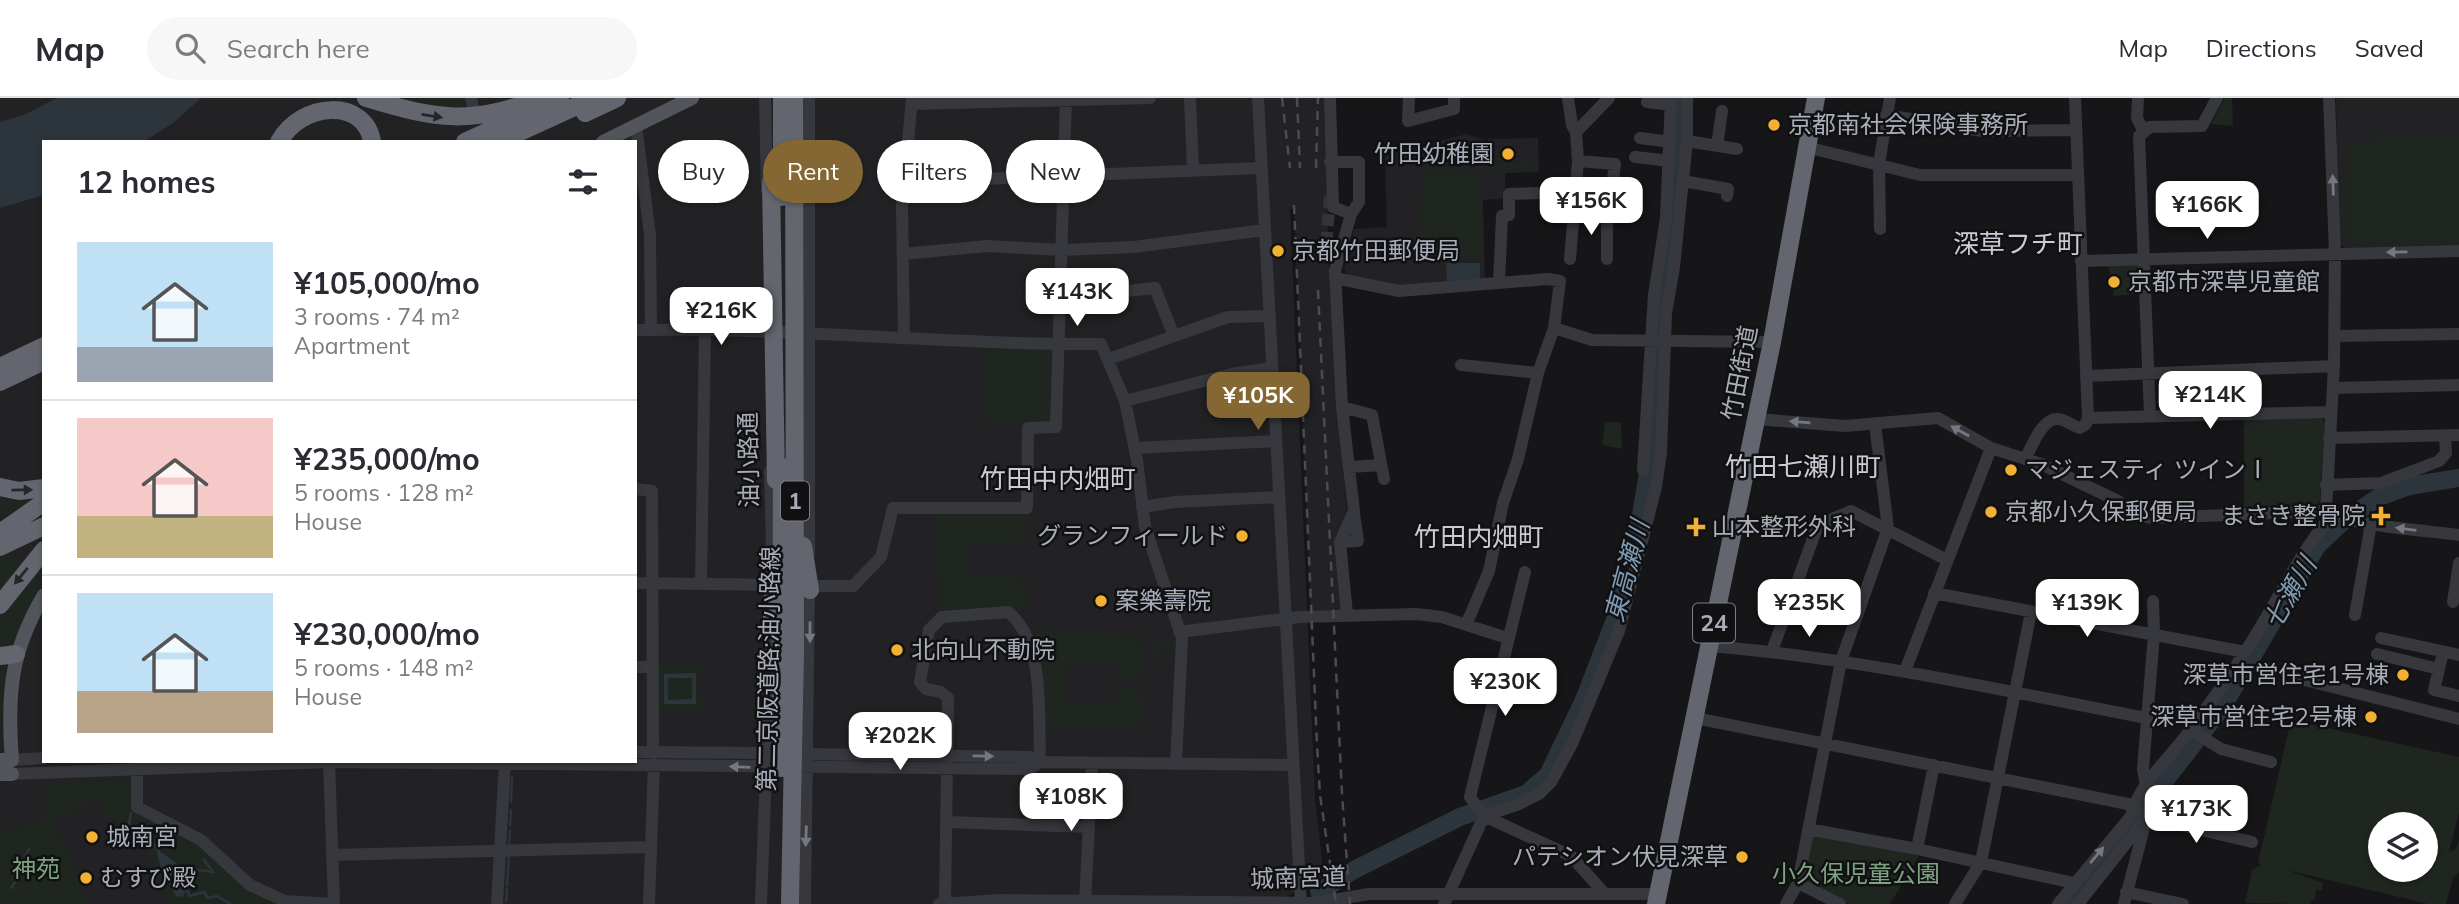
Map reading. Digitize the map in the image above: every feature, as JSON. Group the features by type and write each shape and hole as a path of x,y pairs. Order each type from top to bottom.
{"highway":[{"path":"269,140 282,118 308,98"},
{"path":"366,98 417,113 451,118 481,117 542,98"},
{"path":"470,140 560,98"},
{"path":"502,140 594,98"},
{"path":"525,140 617,98"},
{"path":"771,98 775,550 772,617"},
{"name":"第二京阪道路;油小路線","path":"779,904 782,98"},
{"name":"第二京阪道路;油小路線","path":"790,904 795,651 794,98"},
{"path":"807,98 801,163 803,546 810,588"},
{"name":"竹田街道","path":"1657,899 1772,342 1816,98"},
{"path":"281,140 298,117 317,106 334,104 358,114 369,127 372,140"},
{"path":"0,366 42,346"},
{"path":"0,382 42,362"},
{"path":"0,389 42,375"},
{"path":"0,487 19,491 42,488"},
{"path":"0,533 42,503"},
{"path":"0,547 42,527"},
{"path":"0,604 42,552"}],"main road":[{"path":"607,140 692,98"},
{"path":"6,767 10,691 8,654 42,598"}],"street":[{"name":"油小路通","path":"761,904 773,585 765,98"},
{"path":"804,904 809,754 810,588 807,98"},
{"path":"909,140 912,101 1150,98"},
{"path":"1190,98 1193,170"},
{"path":"1258,98 1301,903"},
{"path":"1330,98 1333,207 1351,214"},
{"path":"1409,98 1408,121 1454,109 1454,98"},
{"path":"1568,98 1572,125 1576,132 1578,161 1570,259"},
{"path":"1576,132 1609,98"},
{"path":"1643,470 1658,342 1683,181 1687,141 1686,98"},
{"path":"1880,229 1879,164 1890,98"},
{"path":"2025,459 2043,427 2052,420 2058,419 2080,428 2087,424 2088,418 2075,98"},
{"path":"2138,98 2137,118 2143,130"},
{"path":"2143,130 2202,126 2217,98"},
{"path":"2329,98 2335,253 2334,366 2326,485 2339,516"},
{"path":"1065,140 1066,99"},
{"path":"1447,898 1483,815 1519,804 1539,794 1551,782 1572,744 1619,631 1656,486 1661,453 1658,342 1670,161 1671,102 1647,102"},
{"path":"1717,146 1722,111"},
{"path":"1886,115 1982,131 2075,130"},
{"path":"636,125 650,235 651,329"},
{"path":"2143,130 2139,136 2150,416"},
{"path":"1640,138 1671,142"},
{"path":"1687,141 1737,149"},
{"path":"1806,147 1920,175 2077,174"},
{"path":"1635,156 1670,161"},
{"path":"1499,283 1502,216 1509,215 1509,194 1576,195 1610,201 1615,164 1578,161"},
{"path":"1331,162 1359,162 1359,202 1351,214 1335,274 1342,407 1354,511 1340,542 1347,614"},
{"path":"1105,174 1260,168"},
{"path":"1683,181 1728,188 1727,196"},
{"path":"902,203 904,337"},
{"path":"810,588 853,586 881,557 893,508 1027,508 1028,428 1056,427 1063,203"},
{"path":"1574,215 1607,218 1607,259"},
{"path":"903,254 987,246 1062,250 1134,247 1264,230"},
{"path":"637,241 650,235"},
{"path":"2081,261 2459,251"},
{"path":"1335,274 1399,290 1548,279 1560,281 1554,328 1538,373 1518,459 1503,503 1489,571 1466,625"},
{"path":"1060,298 1155,288 1174,336"},
{"path":"1109,359 1228,317 1269,316"},
{"path":"1554,328 1592,340 1772,342"},
{"path":"637,330 904,337 981,344 1101,344 1125,401 1135,448 1142,507 1152,550 1179,632 1176,764"},
{"path":"701,584 705,330"},
{"path":"2334,336 2459,334"},
{"path":"1461,365 1538,373"},
{"path":"2086,376 2334,366"},
{"path":"1125,401 1231,374 1272,368"},
{"path":"2333,388 2459,385"},
{"path":"1342,407 1372,415 1384,479"},
{"path":"2088,418 2331,412"},
{"path":"1756,419 1845,426 1938,418 1991,448 2025,459 2107,495 2134,515 2339,516 2371,524 2459,535"},
{"path":"1786,904 1798,883 1841,661 1888,528 1875,424"},
{"path":"2329,438 2459,435"},
{"path":"2326,485 2381,483 2439,461 2446,453 2445,436"},
{"path":"1135,448 1276,441"},
{"path":"1905,671 1945,559 1991,448"},
{"path":"1350,467 1381,465"},
{"path":"637,489 652,491 654,758 649,904"},
{"path":"1142,507 1175,502 1279,497"},
{"path":"1772,651 1818,525 1851,511 1945,559"},
{"path":"2146,786 2193,732 2245,652 2309,542 2339,516"},
{"path":"2355,615 2371,524"},
{"path":"2453,602 2459,563"},
{"path":"1525,572 1470,797 1483,815 1571,856 1604,893"},
{"path":"637,583 773,585"},
{"path":"1934,593 2245,652"},
{"path":"2153,601 2154,634 2143,769 2146,786 2125,898 2183,904"},
{"path":"945,904 948,698 940,692 926,689 920,682 929,629 942,617 1008,612 1016,619 1037,665 1040,762"},
{"path":"1955,904 1981,862 2017,693 2031,612"},
{"path":"1179,632 1347,614 1360,618 1416,614 1466,625 1507,638"},
{"path":"2381,638 2459,655"},
{"path":"1709,646 1772,651 1905,671 2147,718"},
{"path":"2424,710 2434,690 2442,652"},
{"path":"2377,654 2439,669"},
{"path":"637,667 653,667"},
{"path":"2297,678 2459,719"},
{"path":"2434,690 2459,696"},
{"path":"1695,718 1998,777 2252,842"},
{"path":"2193,732 2221,750 2271,762"},
{"path":"637,753 654,758 808,768 1030,757 1040,762 1292,765"},
{"path":"637,758 768,753 948,762"},
{"path":"6,767 42,758"},
{"path":"6,767 137,768 297,763"},
{"path":"137,768 137,807 201,840 242,880 285,901 334,904 329,763"},
{"path":"497,904 505,763"},
{"path":"1085,902 1091,763"},
{"path":"1917,849 1934,765"},
{"path":"2058,904 2131,816 2141,812"},
{"path":"2078,904 2141,812"},
{"path":"947,822 1087,827"},
{"path":"1808,829 2074,883"},
{"path":"332,855 650,847"},
{"path":"1798,883 1840,904"},
{"name":"城南宮道","path":"939,904 1000,900 1301,903 1336,902 1369,894 1525,899 1604,893 1657,899"}],"shaded area":[{"path":"0,98 1324,98 1329,270 1347,515 1341,610 1311,611 1294,209 1290,209 1315,798 1324,876 1273,904 0,904"},
{"path":"57,98 201,98 173,123 146,140 42,140 42,196 0,208 0,122 24,115"},
{"path":"2336,98 2459,98 2459,246 2346,249 2339,243"},
{"path":"1467,134 1488,142 1488,139 1538,138 1539,172 1505,173 1505,198 1483,200 1485,283 1405,287 1350,279 1344,269 1354,229 1387,227 1385,155"},
{"path":"1446,263 1480,263 1480,280 1447,281"},
{"path":"696,673 696,704 664,704 664,674","holes":["668,678 692,678 692,699 668,700"]},
{"path":"161,852 192,874 183,897 176,896 161,869 157,853"}],"green space":[{"path":"393,98 462,98 465,102 464,108 457,112"},
{"path":"2225,98 2232,98 2233,126 2211,124"},
{"path":"2376,133 2459,133 2459,241 2348,243 2348,144 2375,143"},
{"path":"1507,161 1533,163 1533,170 1490,171 1490,165"},
{"path":"1468,171 1469,175 1477,174 1481,178 1484,256 1421,258 1419,197 1424,196 1424,172"},
{"path":"2135,264 2140,267 2141,293 2114,296 2108,265"},
{"path":"986,347 1049,347 1054,352 1052,418 1049,422 989,421 985,418"},
{"path":"2244,418 2321,418 2325,422 2320,500 2316,505 2244,507"},
{"path":"1605,422 1621,422 1622,449 1602,445"},
{"path":"0,498 23,502 39,498 27,508 0,517"},
{"path":"1028,515 1028,541 967,544 968,575 1013,575 1013,584 1027,584 1027,607 940,610 937,516"},
{"path":"8,549 21,566 0,593 0,553"},
{"path":"42,567 42,588 12,645 0,645 0,621"},
{"path":"1030,631 1140,636 1143,674 1134,674 1133,662 1133,682 1117,683 1116,663 1067,664 1067,704 1117,704 1117,687 1133,687 1133,725 1045,726 1042,666 1028,634"},
{"path":"1153,639 1175,639 1175,645 1157,645 1157,661 1150,661"},
{"path":"0,662 7,662 0,745"},
{"path":"702,665 702,677 697,678 697,697 703,698 703,709 658,709 658,666"},
{"path":"1134,694 1142,694 1142,725 1134,725"},
{"path":"2291,720 2459,757 2459,812 2449,852 2455,850 2459,841 2459,872 2453,878 2446,904 2428,904 2287,870 2323,883 2322,890 2316,890 2315,898 2310,904 2245,903 2252,870 2262,864 2258,863"},
{"name":"神苑","path":"131,780 134,812 194,842 245,887 278,904 169,904 151,869 154,863 137,832 126,837 120,827 114,830 112,827 118,823 114,818 109,821 96,799 53,822 90,904 20,904 0,901 0,833 46,819 46,784"},
{"name":"小久保児童公園","path":"1811,834 1919,856 1890,904 1849,904 1807,885 1803,876"}],"waterway":[{"name":"東高瀬川","path":"1638,533 1654,437 1661,306 1670,249 1677,98"},
{"name":"七瀬川","path":"2069,904 2223,706 2317,546 2341,523 2379,497 2409,486 2459,478"},
{"name":"東高瀬川","path":"1319,892 1354,870 1460,817 1526,794 1548,775 1584,700 1616,617 1624,587"},
{"path":"511,802 512,777"},
{"path":"510,825 511,810"},
{"path":"131,813 129,824 145,832 159,852"},
{"path":"509,845 510,831"},
{"path":"11,888 26,865 25,856 29,849"},
{"path":"507,885 509,855"},
{"path":"192,874 198,870 213,872 204,860"},
{"path":"506,902 507,889"},
{"path":"187,891 190,896 204,892 208,898 217,896 230,904"}],"tunnel":[{"path":"1330,196 1327,236 1335,271"}],"railway":[{"path":"1282,98 1290,168"},
{"path":"1297,98 1300,168"},
{"path":"1316,168 1318,98"},
{"path":"1294,205 1320,795 1336,904"},
{"path":"1318,290 1342,794 1350,904"}],"place":[{"name":"京都南社会保険事務所","path":"1774,125"},
{"name":"竹田幼稚園","path":"1508,154"},
{"name":"京都竹田郵便局","path":"1278,251"},
{"name":"京都市深草児童館","path":"2114,282"},
{"name":"マジェスティ ツインⅠ","path":"2011,470"},
{"name":"京都小久保郵便局","path":"1991,512"},
{"name":"まさき整骨院","path":"2381,516"},
{"name":"山本整形外科","path":"1696,527"},
{"name":"グランフィールド","path":"1242,536"},
{"name":"案樂壽院","path":"1101,601"},
{"name":"北向山不動院","path":"897,650"},
{"name":"深草市営住宅1号棟","path":"2403,675"},
{"name":"深草市営住宅2号棟","path":"2371,717"},
{"name":"城南宮","path":"92,837"},
{"name":"パテシオン伏見深草","path":"1742,857"},
{"name":"むすび殿","path":"86,878"}],"district":[{"name":"深草フチ町","path":"2018,244"},
{"name":"竹田七瀬川町","path":"1803,467"},
{"name":"竹田中内畑町","path":"1058,479"},
{"name":"竹田内畑町","path":"1479,537"}]}
